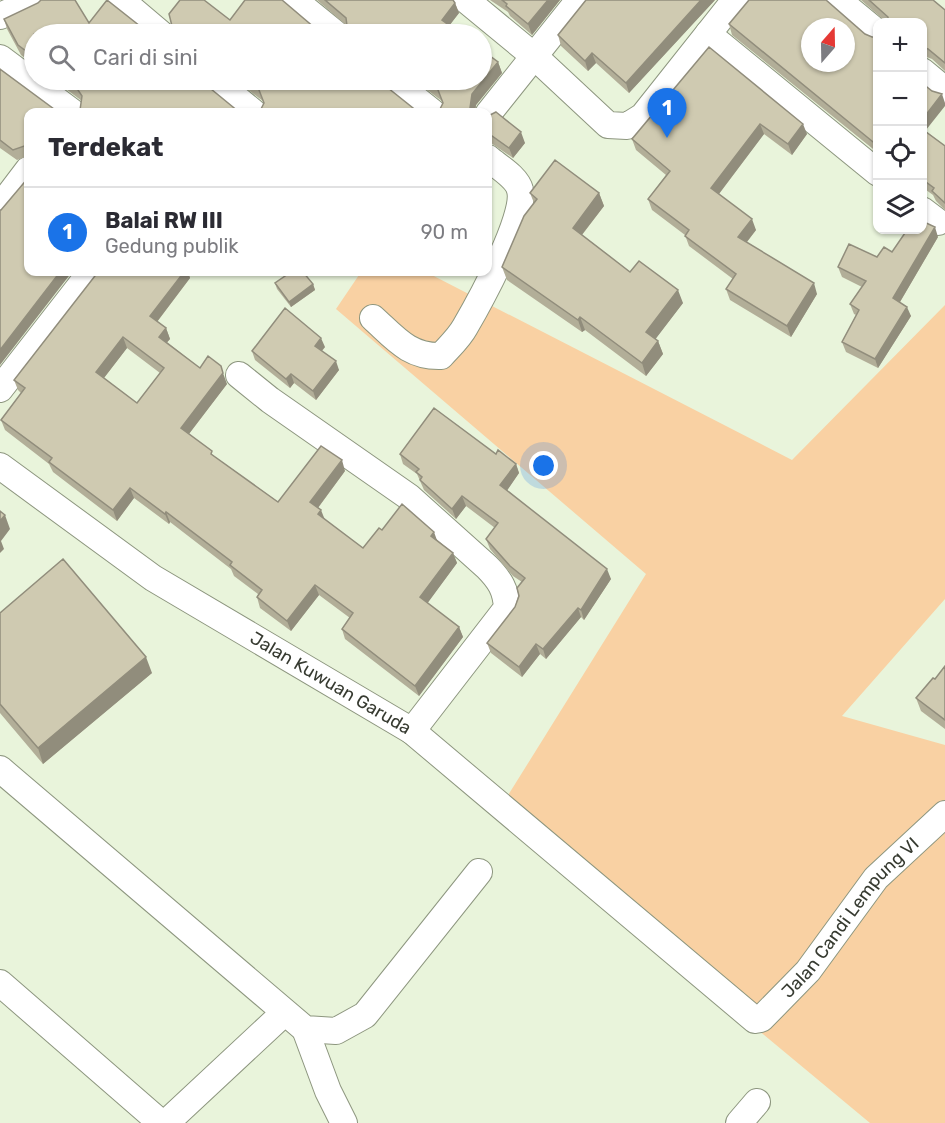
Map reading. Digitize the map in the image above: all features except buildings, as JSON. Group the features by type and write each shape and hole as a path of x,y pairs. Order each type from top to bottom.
{"street":[{"path":"0,16 36,0"},
{"path":"121,0 149,24"},
{"path":"294,0 324,24"},
{"path":"466,0 534,56 608,125 627,126 643,116 735,0"},
{"path":"492,109 579,0"},
{"path":"838,0 873,29"},
{"path":"708,34 873,169"},
{"path":"0,58 24,76"},
{"path":"923,72 945,90"},
{"path":"43,90 67,108"},
{"path":"226,90 248,108"},
{"path":"404,90 427,108"},
{"path":"492,161 515,181 520,190 520,208 509,240 492,274"},
{"path":"0,207 24,175"},
{"path":"0,389 88,276"},
{"path":"373,318 407,350 425,356 441,356 464,330 491,276"},
{"name":"Jalan Kuwuan Garuda","path":"0,466 153,578 412,731 507,608 506,593 499,579 488,567 409,497 270,400 239,375"},
{"name":"Jalan Candi Lempung VI","path":"412,731 755,1020 761,1019 794,988 876,878 945,814"},
{"path":"0,769 305,1029 328,1091 344,1123"},
{"path":"305,1029 336,1031 365,1015 479,872"},
{"path":"0,983 161,1123"},
{"path":"166,1123 284,1012"},
{"path":"739,1123 757,1102"}],"shaded area":[{"path":"358,276 434,276 792,460 945,305 945,599 842,716 945,745 945,1123 870,1123 497,813 646,574 336,309"}],"place":[{"name":"Balai RW III","path":"667,138"}]}
